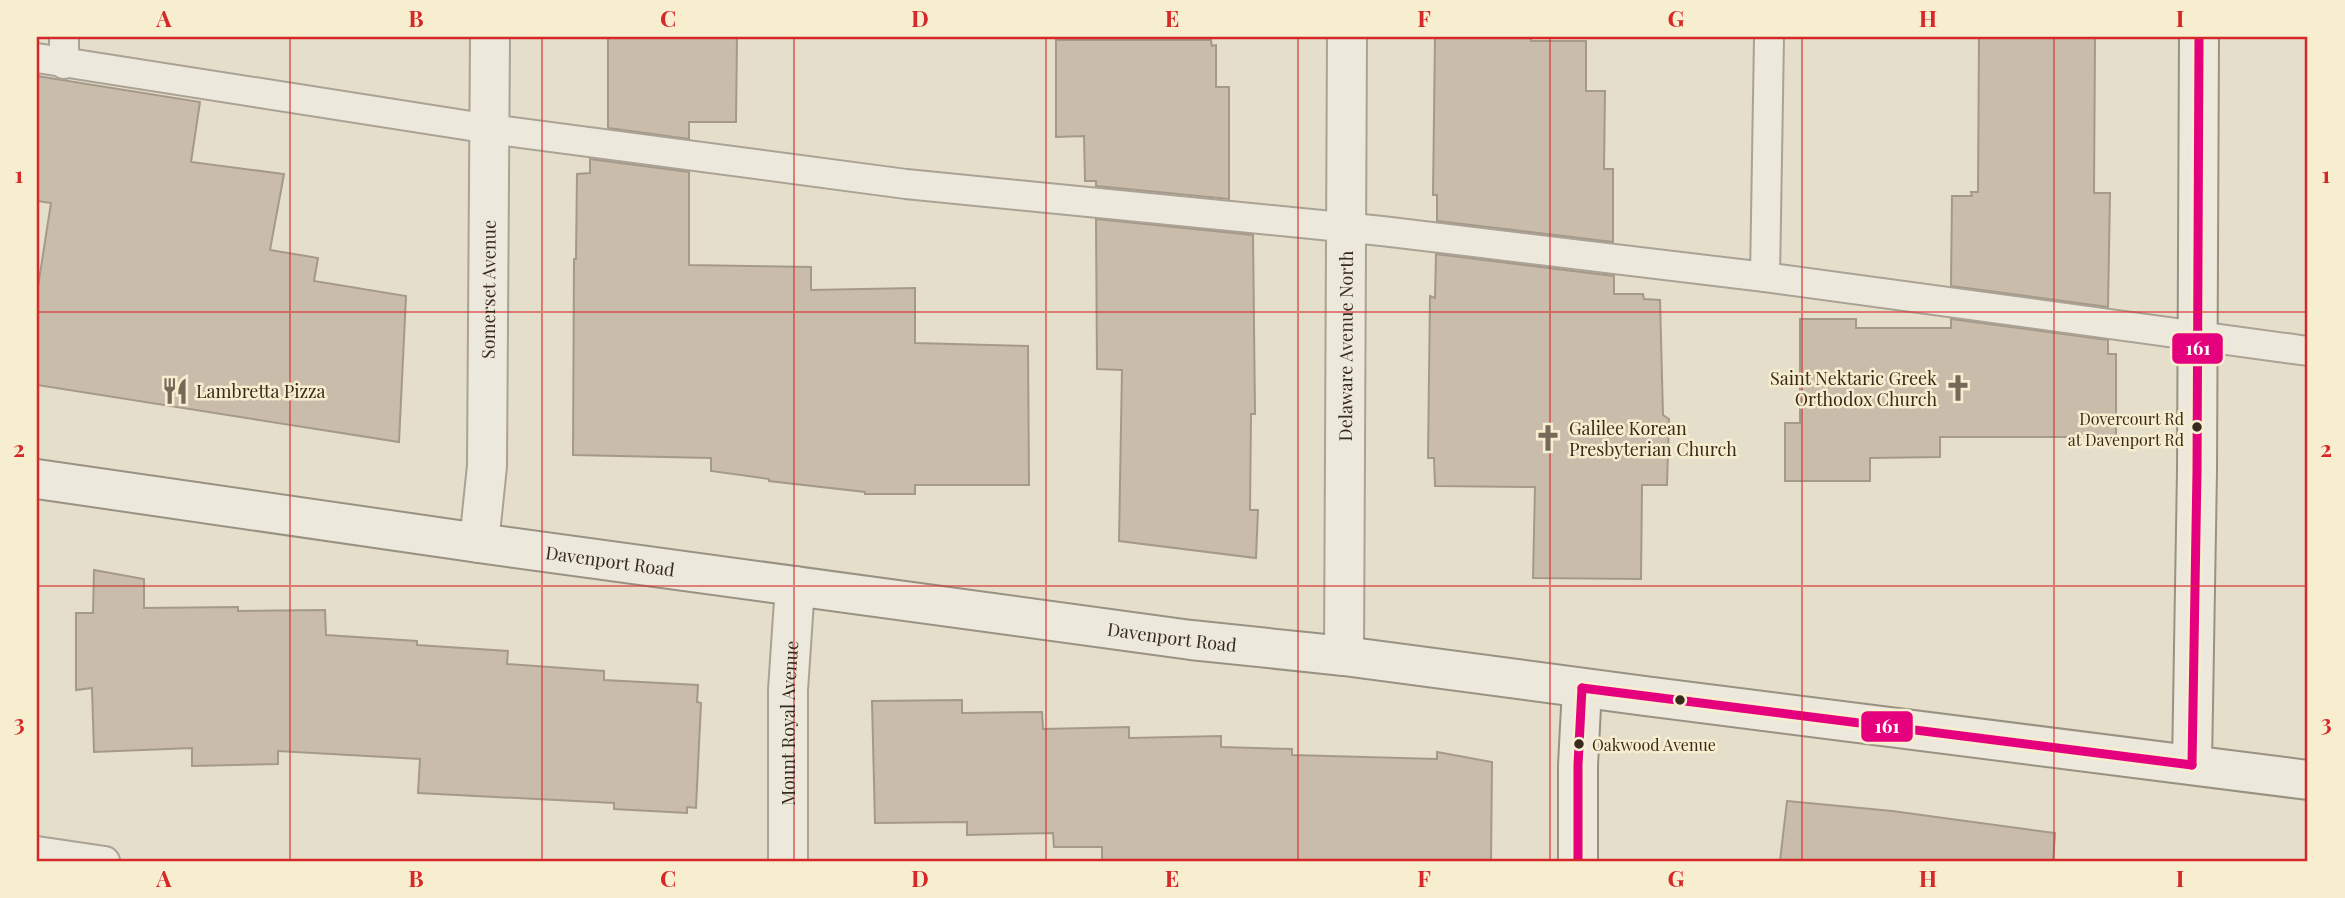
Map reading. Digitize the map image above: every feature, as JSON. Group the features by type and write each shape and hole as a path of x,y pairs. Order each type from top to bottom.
{"street":[{"name":"Somerset Avenue","path":"479,543 487,466 490,37"},
{"name":"Delaware Avenue North","path":"1344,656 1347,37"},
{"path":"2192,765 2195,681 2199,37"},
{"name":"Davenport Road","path":"37,479 479,543 1191,640 1344,656 2308,780"},
{"name":"Mount Royal Avenue","path":"788,861 788,690 794,586"},
{"path":"1578,861 1578,765 1582,688"}],"lane":[{"path":"1765,277 1769,37"},
{"path":"55,53 490,129 906,184 1346,227 1765,277 2308,351"},
{"path":"37,851 105,861"}],"building":[{"path":"608,37 737,37 736,122 689,122 689,139 608,128"},
{"path":"1435,37 1531,37 1531,41 1586,41 1586,91 1605,91 1604,169 1613,169 1613,242 1437,221 1437,195 1433,195"},
{"path":"1979,37 2095,37 2094,193 2110,193 2108,307 1951,286 1952,196 1972,196 1971,192 1978,192"},
{"path":"1056,40 1211,40 1212,46 1216,45 1216,87 1229,87 1229,199 1096,186 1096,181 1085,181 1084,136 1056,137"},
{"path":"37,76 200,102 191,162 284,174 270,250 318,258 314,281 406,296 399,442 37,385 37,293 51,203 37,201"},
{"path":"590,159 689,172 689,265 811,267 811,290 915,288 915,343 1028,346 1029,485 915,485 915,494 865,494 711,471 711,458 573,455 577,174 590,173"},
{"path":"1096,219 1253,235 1255,414 1251,414 1250,510 1258,510 1256,558 1119,541 1122,370 1097,369"},
{"name":"Galilee Korean Presbyterian Church","path":"1436,254 1614,276 1614,294 1643,294 1644,299 1660,300 1663,415 1669,419 1667,485 1642,485 1641,579 1533,578 1535,487 1435,486 1434,458 1428,458 1430,296 1435,298"},
{"name":"Saint Nektaric Greek Orthodox Church","path":"1800,319 1856,319 1856,328 1951,328 1951,319 2108,340 2108,354 2116,354 2116,437 1940,437 1940,457 1870,458 1870,481 1785,481 1785,423 1800,423"},
{"path":"94,570 144,579 144,608 325,610 326,635 508,651 507,664 604,671 604,680 698,685 697,702 701,703 696,808 687,807 687,813 614,809 614,803 418,793 420,759 278,751 278,764 192,766 192,748 94,752 92,688 76,690 76,613 93,613"},
{"path":"962,700 962,713 1042,712 1043,729 1129,727 1129,738 1221,736 1221,747 1292,749 1292,755 1437,759 1437,752 1492,762 1491,861 1102,861 1102,847 1054,847 1053,833 967,835 967,822 875,823 872,701"},
{"path":"1787,801 1892,811 2055,833 2053,861 1780,861"}],"transit line":[{"name":"161","path":"2192,765 2197,471 2199,37"},
{"name":"161","path":"1582,688 2192,765"},
{"name":"161","path":"1578,861 1578,765 1582,688"}],"place":[{"name":"Saint Nektaric Greek Orthodox Church","path":"1958,388"},
{"name":"Lambretta Pizza","path":"175,391"},
{"name":"Dovercourt Rd at Davenport Rd","path":"2197,427"},
{"name":"Galilee Korean Presbyterian Church","path":"1548,438"},
{"name":"Oakwood Avenue","path":"1579,744"}]}
